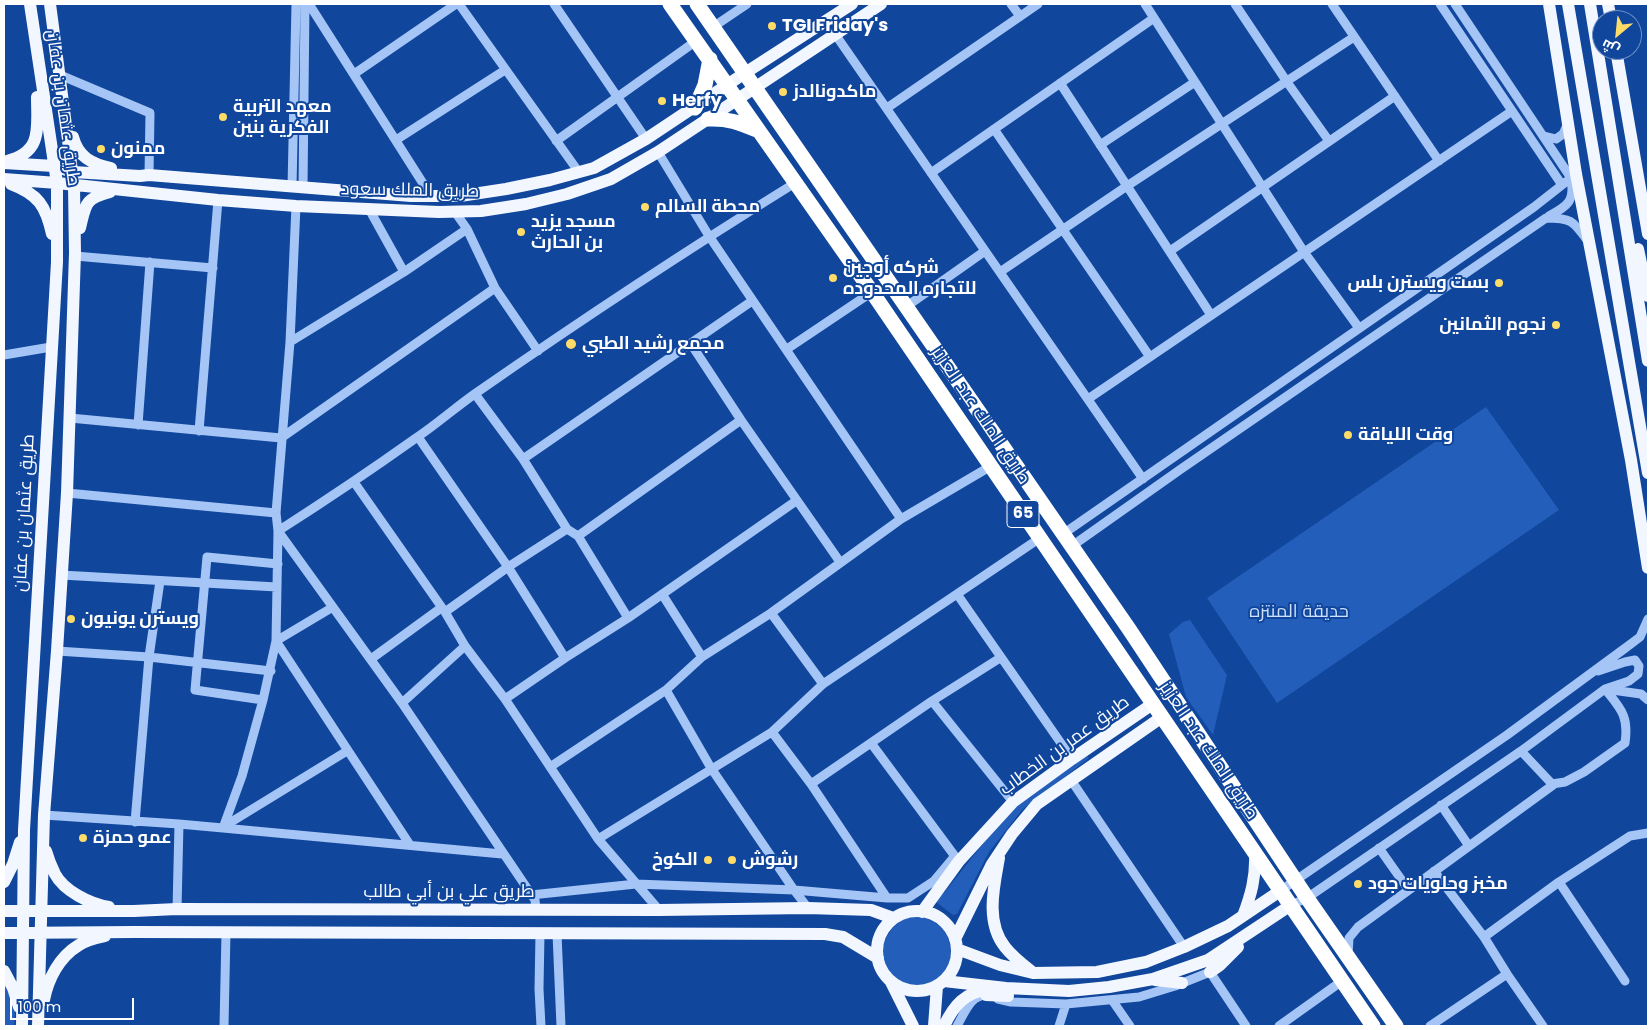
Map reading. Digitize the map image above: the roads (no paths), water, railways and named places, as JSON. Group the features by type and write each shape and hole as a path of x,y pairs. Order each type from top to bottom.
{"highway":[{"name":"طريق الملك عبد العزيز","path":"670,4 710,58 794,183 872,292 1373,1026"},
{"name":"طريق الملك عبد العزيز","path":"697,4 1129,629 1307,898 1396,1026"},
{"path":"695,108 705,85 710,58"},
{"path":"708,118 724,118 760,131"}],"main road":[{"name":"طريق عثمان بن عفان","path":"22,1021 24,830 57,262 57,183 30,4"},
{"name":"طريق عثمان بن عفان","path":"38,1021 44,815 67,493 75,255 74,186 50,4"},
{"name":"طريق الملك سعود","path":"4,162 54,166 72,172 144,175 411,196 460,196 506,189 594,168 646,139 695,108 728,84 852,4"},
{"name":"طريق الملك سعود","path":"4,180 57,183 296,206 455,212 499,208 567,194 611,179 658,152 881,4"},
{"path":"1549,4 1568,123 1574,176 1590,244 1631,460 1648,568"},
{"path":"1568,4 1648,473"},
{"path":"1591,6 1648,361"},
{"path":"4,162 21,158 36,140 38,55"},
{"path":"1618,60 1643,172 1648,234"},
{"path":"66,115 76,147 86,159 95,164 144,175"},
{"path":"1618,173 1648,296"},
{"path":"4,180 28,190 39,202 48,217 57,262"},
{"path":"1597,180 1601,241 1636,471 1639,510"},
{"path":"75,255 87,202 94,196 120,190"},
{"name":"طريق عمر بن الخطاب","path":"922,912 957,859 1013,802 1154,703"},
{"name":"طريق عمر بن الخطاب","path":"956,944 981,884 1000,851 1037,804 1162,717"},
{"path":"4,882 13,864 24,830"},
{"path":"43,842 55,876 71,891 104,906 134,911"},
{"path":"1000,851 993,893 996,931 1004,946 1033,973"},
{"path":"1243,916 1252,892 1256,870 1255,854"},
{"path":"956,944 1000,965 1033,973 1097,972 1146,962 1184,947 1228,926 1280,890"},
{"path":"986,995 1032,997 1153,979 1208,960 1291,905"},
{"name":"طريق علي بن أبي طالب","path":"4,911 808,908 871,910 893,918"},
{"path":"913,1026 892,982 882,971 877,946 887,923 906,912 922,912 933,915 950,929 956,944 954,966 940,984 934,1026"},
{"path":"1210,972 1220,965 1256,929"},
{"path":"38,1021 51,976 63,959 79,945 117,932"},
{"path":"4,933 825,934 843,937 878,958"},
{"path":"4,970 13,988 22,1021"},
{"path":"1153,979 1182,984"},
{"path":"892,982 902,988 914,991 926,990 940,984 1070,991"},
{"path":"944,1026 952,1009 960,1001 980,990 1006,988"}],"street":[{"path":"296,4 298,187"},
{"path":"298,187 305,4"},
{"path":"309,4 432,196"},
{"path":"354,74 457,4 578,171"},
{"path":"554,4 646,139"},
{"path":"713,27 747,4"},
{"path":"1011,4 1020,16"},
{"path":"886,108 1038,4"},
{"path":"1145,4 1304,252 1359,328"},
{"path":"1235,4 1329,141"},
{"path":"1332,4 1439,161"},
{"path":"1440,4 1562,185"},
{"path":"1072,546 1546,218 1564,208 1572,198 1574,176 1544,136 1455,4"},
{"path":"931,173 1154,18"},
{"path":"835,34 1143,478"},
{"path":"1000,272 1221,123 1354,37"},
{"path":"556,141 696,41"},
{"path":"396,140 505,70"},
{"path":"60,75 150,114 144,175"},
{"path":"1100,145 1195,82"},
{"path":"1060,83 1211,315"},
{"path":"1170,252 1262,186 1395,96"},
{"path":"1088,399 1512,111"},
{"path":"1544,136 1556,139 1563,134 1568,123"},
{"path":"994,129 1150,357"},
{"path":"658,152 709,236 901,519"},
{"path":"1063,534 1534,207 1574,176"},
{"path":"278,531 354,482 475,394 538,351 709,236 794,183"},
{"path":"199,431 218,200"},
{"path":"223,828 242,776 264,700 276,641 278,531 276,512 290,342 296,206"},
{"path":"369,209 404,272"},
{"path":"455,212 467,229 495,288 538,351"},
{"path":"1546,218 1565,218 1578,226 1590,244"},
{"path":"290,342 404,272 467,229"},
{"path":"907,306 985,251"},
{"path":"75,255 213,268"},
{"path":"138,426 150,262"},
{"path":"70,418 138,426 281,438 495,288"},
{"path":"787,349 872,292"},
{"path":"523,459 752,300"},
{"path":"691,344 796,501 840,562"},
{"path":"4,355 52,347"},
{"path":"475,394 523,459 567,529 578,536 628,618"},
{"path":"578,536 741,420"},
{"path":"418,437 508,567 565,658"},
{"path":"550,767 666,690 702,657 771,614 901,519 991,466"},
{"path":"354,482 443,610 465,646 505,700 598,839 659,910"},
{"path":"67,493 276,512"},
{"path":"505,700 565,658 628,618 796,501"},
{"path":"371,659 567,529"},
{"path":"278,531 402,703 531,895 536,910"},
{"path":"598,839 772,732 823,684 1040,538"},
{"path":"264,700 195,690 203,583 206,557 278,564"},
{"path":"61,575 277,587"},
{"path":"136,822 149,657 160,581"},
{"path":"662,594 702,657"},
{"path":"957,594 1072,759"},
{"path":"276,641 333,608"},
{"path":"771,614 823,684"},
{"path":"1280,890 1506,735 1590,674 1640,637 1648,619"},
{"path":"276,641 410,845"},
{"path":"402,703 465,646"},
{"path":"57,650 149,657 270,670"},
{"path":"812,784 932,701 1000,658"},
{"path":"1291,905 1307,898 1605,689 1629,681 1638,674 1640,666 1635,660 1590,674"},
{"path":"1605,689 1641,694 1648,700"},
{"path":"1348,958 1349,938 1358,926 1552,784 1572,779 1625,743 1627,733 1623,711 1605,689"},
{"path":"666,690 711,768 808,908"},
{"path":"932,701 1013,802"},
{"path":"772,732 812,784 887,898"},
{"path":"531,895 636,884 794,890 908,898 934,881 957,859 870,743"},
{"path":"1520,750 1552,784"},
{"path":"223,828 347,751"},
{"path":"1071,780 1184,947"},
{"path":"1441,805 1469,846"},
{"path":"44,815 179,824 502,854"},
{"path":"177,909 179,824"},
{"path":"1484,937 1559,882 1630,836 1648,833"},
{"path":"1379,848 1408,889"},
{"path":"1434,871 1484,937 1543,1026"},
{"path":"1559,882 1625,981"},
{"path":"224,1026 226,933"},
{"path":"540,934 539,989 541,1026"},
{"path":"557,934 561,1026"},
{"path":"957,1026 976,997 986,995 1010,1002 1066,1004 1112,1000 1139,997 1182,984 1210,972 1246,1026"},
{"path":"1430,1026 1507,974"},
{"path":"1279,1026 1342,981"},
{"path":"1112,1000 1130,1026"},
{"path":"1059,1026 1066,1004"}],"place":[{"name":"TGI Friday's","path":"772,26"},
{"name":"ماكدونالدز","path":"783,92"},
{"name":"Herfy","path":"662,101"},
{"name":"معهد التربية الفكرية بنين","path":"223,117"},
{"name":"ممنون","path":"101,149"},
{"name":"محطة السالم","path":"645,207"},
{"name":"مسجد يزيد بن الحارث","path":"521,232"},
{"name":"شركه أوجين للتجاره المحدوده","path":"833,278"},
{"name":"بست ويسترن بلس","path":"1499,283"},
{"name":"نجوم الثمانين","path":"1556,325"},
{"name":"مجمع رشيد الطبي","path":"571,344"},
{"name":"وقت اللياقة","path":"1348,435"},
{"name":"ويسترن يونيون","path":"71,619"},
{"name":"عمو حمزة","path":"83,838"},
{"name":"الكوخ","path":"708,860"},
{"name":"رشوش","path":"732,860"},
{"name":"مخبز وحلويات جود","path":"1358,884"}],"park label":[{"name":"حديقة المنتزه","path":"1299,612"}]}
